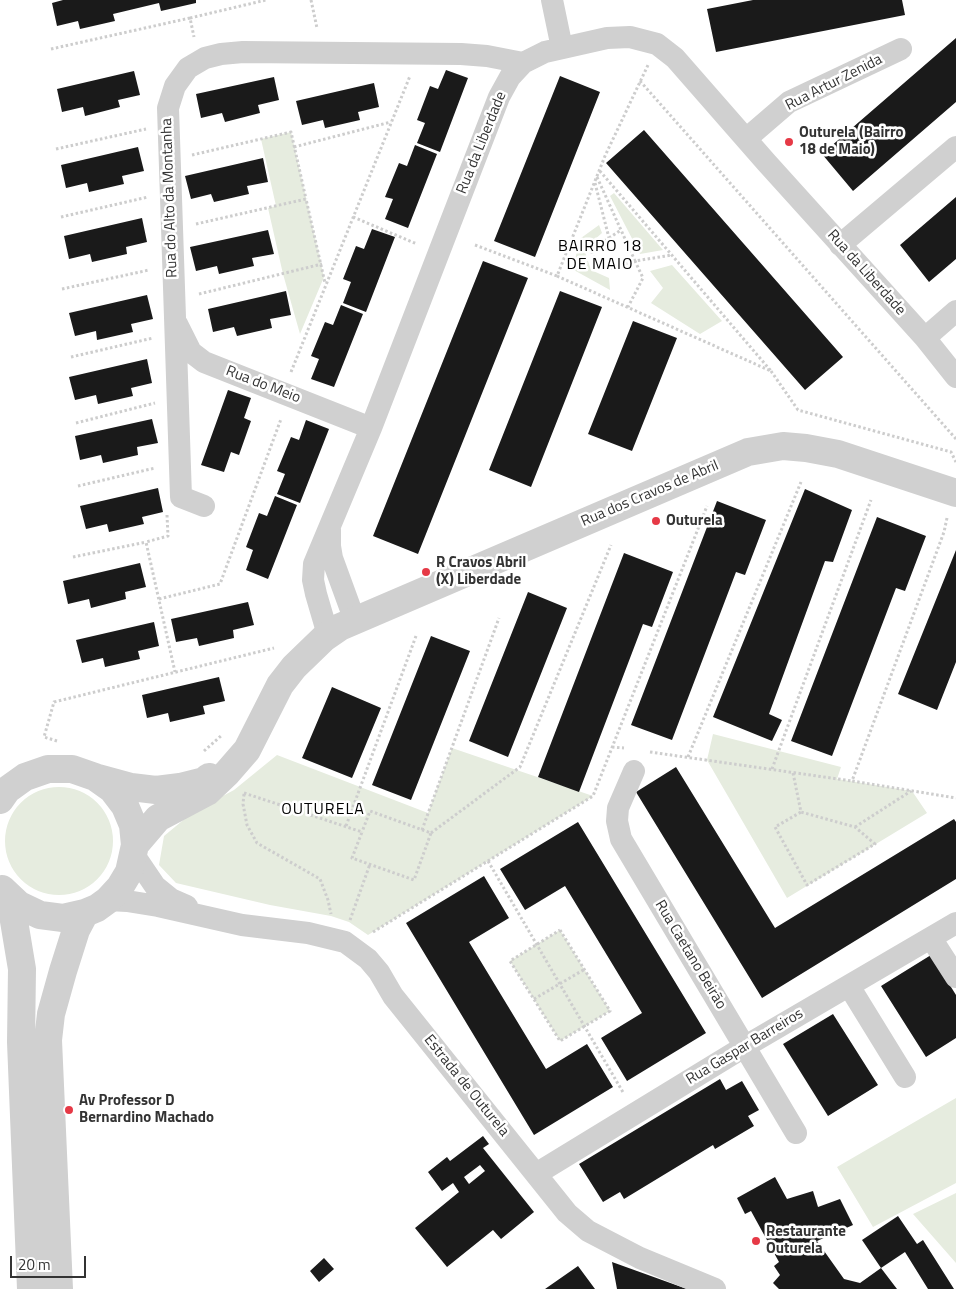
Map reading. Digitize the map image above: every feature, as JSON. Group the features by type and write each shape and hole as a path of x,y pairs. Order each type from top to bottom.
{"street":[{"path":"554,0 562,48"},
{"name":"Rua da Liberdade","path":"328,635 318,608 313,580 314,564 371,428 499,97 510,77 523,63 545,52 607,38 630,37 657,44 675,58 925,338 956,377"},
{"name":"Rua Artur Zenida","path":"746,139 789,102 901,49"},
{"name":"Rua do Alto da Montanha","path":"204,506 181,497 170,401 167,328 168,108 175,86 188,68 205,58 243,52 487,56 523,63"},
{"path":"840,245 956,147"},
{"path":"925,338 956,311"},
{"name":"Rua do Meio","path":"167,328 204,362 371,428"},
{"path":"170,401 197,377 214,366"},
{"name":"Rua dos Cravos de Abril","path":"355,621 748,452 783,446 838,454 955,492"},
{"name":"Rua da Liberdade","path":"331,522 330,546 332,558 336,574 355,621"},
{"path":"134,850 158,818 207,792 228,773 247,750 280,685 307,652 340,627 355,621"},
{"path":"95,777 131,787 156,790 180,787 204,781 247,750"},
{"name":"Rua Caetano Beirão","path":"635,757 618,808 617,821 621,839 796,1132"},
{"name":"Estrada de Outurela","path":"0,800 7,790 13,775 48,769 72,769 95,777 112,789 125,806 133,825 134,850 129,872 120,887 97,906"},
{"name":"Estrada de Outurela","path":"134,850 155,886 171,899 208,917"},
{"path":"1,888 13,915 22,969 20,1042 31,1289"},
{"name":"Estrada de Outurela","path":"1,888 19,905 40,915 63,918 97,906 127,901 242,925 327,936 345,942 368,959 394,996 567,1213 588,1231 640,1258 715,1289"},
{"path":"59,1289 48,1040 51,1014 76,930 97,906"},
{"name":"Rua Gaspar Barreiros","path":"536,1174 744,1047 956,922"},
{"path":"931,938 956,977"},
{"path":"849,986 904,1077"}],"path":[{"path":"190,18 266,0"},
{"path":"311,0 317,28"},
{"path":"556,276 599,170 657,44"},
{"path":"283,393 419,54"},
{"path":"640,81 956,439"},
{"path":"294,147 391,122"},
{"path":"56,149 153,127"},
{"path":"184,156 291,132 326,285"},
{"path":"599,170 771,371 798,410 951,452 956,462"},
{"path":"596,177 643,278 628,307"},
{"path":"594,182 609,238"},
{"path":"61,217 156,195"},
{"path":"195,224 306,199"},
{"path":"353,217 439,253"},
{"path":"621,230 592,249 596,265 607,269 636,261 672,255"},
{"path":"475,245 556,276 771,371"},
{"path":"199,294 322,264"},
{"path":"62,289 158,268"},
{"path":"71,358 167,328"},
{"path":"76,423 170,401"},
{"path":"159,599 220,584 282,416"},
{"path":"78,486 156,468"},
{"path":"688,758 801,482"},
{"path":"852,781 944,532 955,492"},
{"path":"772,769 871,500"},
{"path":"368,935 593,796 707,506"},
{"path":"73,557 146,542"},
{"path":"431,833 370,811 352,858 414,880 431,833 520,767 611,545"},
{"path":"422,830 499,618"},
{"path":"346,826 416,636"},
{"path":"44,737 54,702 282,647"},
{"path":"202,753 225,732"},
{"path":"612,747 635,757 688,758 772,769 956,798"},
{"path":"793,773 801,812"},
{"path":"855,827 912,791"},
{"path":"331,916 328,900 320,879 257,843 247,825 243,804 244,793 362,832"},
{"path":"801,812 855,827 875,844 807,885 775,828 801,812"},
{"path":"488,861 626,1096"},
{"path":"349,922 370,864"},
{"path":"560,930 585,969 610,1010 560,1041 510,961 560,930"},
{"path":"534,999 585,969"}],"shaded area":[{"path":"291,132 324,277 300,334 283,274 268,208 276,206 261,139"},
{"path":"614,193 663,250 640,254 610,196"},
{"path":"599,225 602,233 584,249 591,270 609,278 610,290 572,269 581,238"},
{"path":"672,265 722,321 700,334 651,303 663,288 650,271"},
{"path":"713,734 841,767 837,779 912,791 927,813 787,898 707,760"},
{"path":"452,748 593,796 368,935 349,922 331,916 270,905 176,883 159,865 164,836 193,812 234,790 277,755 428,813"},
{"path":"59,787 80,791 97,803 109,820 113,841 109,862 97,879 80,891 59,895 38,891 21,879 9,862 5,841 9,820 21,803 38,791"},
{"path":"560,930 610,1011 560,1041 510,961"},
{"path":"956,1098 956,1183 873,1227 837,1167"},
{"path":"956,1193 956,1263 913,1214"}],"building":[{"path":"63,0 196,0 196,3 161,11 159,3 113,14 115,21 80,29 78,21 57,26 52,3"},
{"path":"753,0 902,0 905,15 716,52 707,9"},
{"path":"956,38 956,102 853,191 822,154"},
{"path":"446,70 468,78 440,152 417,143 425,123 417,120 430,86 438,89"},
{"path":"134,71 140,95 118,100 120,107 85,116 83,107 62,112 57,89"},
{"path":"560,76 600,92 535,257 494,241"},
{"path":"274,77 279,100 258,105 260,113 225,122 222,113 201,118 196,94"},
{"path":"374,83 379,107 358,112 360,120 325,128 323,120 302,125 296,101"},
{"path":"644,130 843,357 805,390 606,163"},
{"path":"415,145 437,154 408,228 385,219 393,199 385,197 399,163 407,166"},
{"path":"138,147 144,171 122,176 124,184 89,192 87,183 66,188 61,165"},
{"path":"263,158 268,182 247,186 249,194 214,202 211,194 191,199 185,176"},
{"path":"956,197 956,259 929,282 900,245"},
{"path":"142,218 147,242 126,247 127,254 92,262 90,254 69,259 64,236"},
{"path":"372,229 395,237 366,312 343,303 351,282 343,279 356,246 364,249"},
{"path":"268,230 274,254 252,258 254,266 219,274 217,266 196,271 190,247"},
{"path":"483,261 528,278 418,554 373,536"},
{"path":"286,291 291,315 270,319 272,328 237,336 234,327 213,332 208,309"},
{"path":"560,291 602,307 531,487 489,470"},
{"path":"147,295 153,319 131,324 133,332 97,340 96,331 75,336 69,313"},
{"path":"341,305 363,314 334,387 311,379 319,359 311,356 325,322 333,325"},
{"path":"633,321 677,338 632,451 588,434"},
{"path":"147,359 152,383 131,388 133,396 98,404 96,395 75,400 69,377"},
{"path":"228,390 251,398 244,418 251,421 239,455 231,452 224,472 201,465"},
{"path":"152,419 158,443 137,447 138,455 103,463 101,455 80,460 75,436"},
{"path":"306,420 329,429 300,503 277,494 285,474 277,471 291,437 299,440"},
{"path":"158,488 163,512 142,517 144,524 109,532 107,524 86,529 80,506"},
{"path":"805,489 852,510 833,562 825,561 769,714 782,720 772,741 713,717"},
{"path":"275,496 297,505 268,579 246,570 253,550 246,547 259,513 267,516"},
{"path":"717,501 766,520 745,575 736,572 672,740 631,725"},
{"path":"877,517 926,536 905,591 896,588 832,756 791,741"},
{"path":"956,550 956,662 937,710 898,694"},
{"path":"624,553 673,572 652,627 643,624 579,792 538,777"},
{"path":"140,563 146,587 125,592 126,599 91,608 89,599 68,604 63,581"},
{"path":"528,592 567,608 508,757 469,741"},
{"path":"248,602 254,625 233,630 234,638 199,646 197,638 176,642 171,619"},
{"path":"154,622 159,646 138,651 140,659 105,667 103,658 82,663 76,640"},
{"path":"431,636 470,651 411,800 372,785"},
{"path":"219,677 225,701 203,706 205,714 170,722 168,713 147,718 142,695"},
{"path":"332,687 381,708 352,778 302,758"},
{"path":"676,767 775,928 954,819 956,822 956,879 762,998 636,792"},
{"path":"578,822 706,1033 627,1081 601,1038 642,1013 565,886 525,910 500,869"},
{"path":"484,876 509,918 469,942 546,1069 587,1044 613,1087 534,1135 406,923"},
{"path":"931,955 956,995 956,1038 926,1057 881,986"},
{"path":"833,1014 878,1085 828,1116 783,1044"},
{"path":"720,1079 726,1090 742,1081 759,1110 748,1116 754,1126 715,1149 713,1145 624,1199 620,1192 603,1202 579,1164"},
{"path":"483,1136 489,1144 483,1148 534,1212 501,1239 493,1230 447,1267 415,1228 459,1192 453,1183 442,1191 428,1172 447,1157 450,1161","holes":["480,1165 485,1171 469,1184 464,1177"]},
{"path":"775,1177 787,1199 813,1191 818,1207 840,1199 853,1225 817,1241 844,1279 860,1283 881,1268 897,1289 779,1289 773,1283 780,1275 774,1266 779,1262 751,1211 745,1214 737,1198"},
{"path":"898,1216 917,1244 923,1240 954,1289 928,1289 905,1252 881,1268 862,1240"},
{"path":"324,1258 334,1269 319,1282 310,1271"},
{"path":"612,1262 687,1289 617,1289"},
{"path":"578,1266 595,1289 545,1289"}],"place":[{"name":"Outurela (Bairro 18 de Maio)","path":"789,142"},
{"name":"Outurela","path":"656,521"},
{"name":"R Cravos Abril (X) Liberdade","path":"426,572"},
{"name":"Av Professor D Bernardino Machado","path":"69,1110"},
{"name":"Restaurante Outurela","path":"756,1241"}],"district":[{"name":"BAIRRO 18 DE MAIO","path":"600,256"},
{"name":"OUTURELA","path":"323,810"}]}
